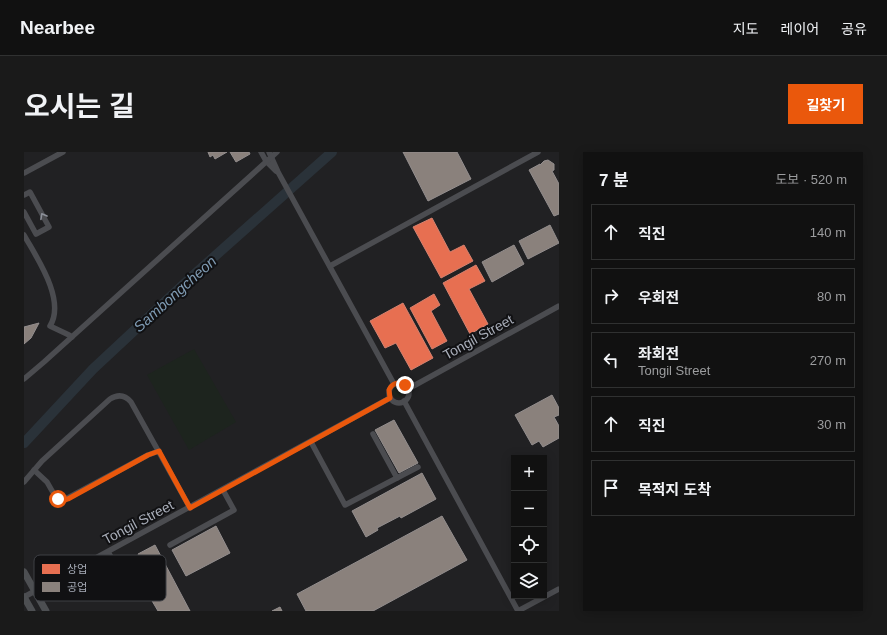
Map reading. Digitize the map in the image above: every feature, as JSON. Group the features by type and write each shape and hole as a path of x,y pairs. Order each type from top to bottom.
{"main road":[{"path":"24,572 34,589"},
{"path":"24,597 32,611"},
{"path":"40,601 46,611"}],"street":[{"path":"24,173 63,152"},
{"path":"261,152 266,162 278,172"},
{"path":"24,379 266,162 271,154 277,152"},
{"path":"330,266 538,152"},
{"path":"271,154 278,172 394,384"},
{"path":"24,194 30,192 49,227 36,234 24,212"},
{"path":"24,236 51,288 54,306 50,326 69,334 72,337"},
{"name":"Tongil Street","path":"408,389 559,306"},
{"path":"402,383 408,389 408,396 404,401 396,402 390,398 389,390 394,384 402,383"},
{"path":"24,482 67,437 114,396 123,396 131,402 190,508"},
{"name":"Tongil Street","path":"102,555 390,398"},
{"path":"404,401 518,611 559,589"},
{"path":"373,434 397,478"},
{"path":"311,442 346,505 418,467"},
{"path":"34,470 47,482 55,496 62,501 148,455 159,451"},
{"path":"170,544 234,510 223,490"},
{"name":"Tongil Street","path":"24,597 34,592"}],"shaded area":[{"path":"24,152 559,152 559,611 24,611"},
{"path":"194,349 236,422 189,450 147,375"},
{"path":"396,387 400,387 402,388 402,396 396,397 393,394 393,390"}],"building: 상업":[{"path":"432,218 450,252 464,245 473,261 441,278 413,227"},
{"path":"476,265 485,281 469,289 488,324 470,334 443,283"},
{"path":"434,294 440,305 431,311 447,341 432,349 410,308"},
{"path":"403,303 433,358 411,370 396,343 385,348 370,321"}],"building: 공업":[{"path":"208,152 227,152 215,159 213,155 210,157"},
{"path":"230,152 249,152 250,154 236,162"},
{"path":"403,152 457,152 471,179 428,201"},
{"path":"548,160 554,164 554,170 552,171 559,184 559,214 554,216 529,170"},
{"path":"550,225 559,243 528,259 519,241"},
{"path":"514,245 524,264 492,282 482,262"},
{"path":"39,323 31,338 24,344 24,327"},
{"path":"552,395 559,408 559,415 554,417 559,426 559,438 543,447 539,441 532,445 515,415"},
{"path":"394,420 418,463 399,473 375,430"},
{"path":"422,473 436,499 401,518 400,516 377,528 378,530 366,537 352,511"},
{"path":"442,516 467,560 373,611 306,611 297,594"},
{"path":"216,526 230,553 186,576 172,550"},
{"path":"155,545 160,555 138,555"},
{"path":"166,566 190,611 158,611 152,601 166,601"},
{"path":"280,607 282,611 272,611"}],"waterway":[{"name":"Sambongcheon","path":"24,443 93,369 197,272 332,152"}],"route":[{"path":"58,499 62,501 68,499 148,455 159,451 190,508 390,398 389,390 394,384 402,383 405,385"}]}
